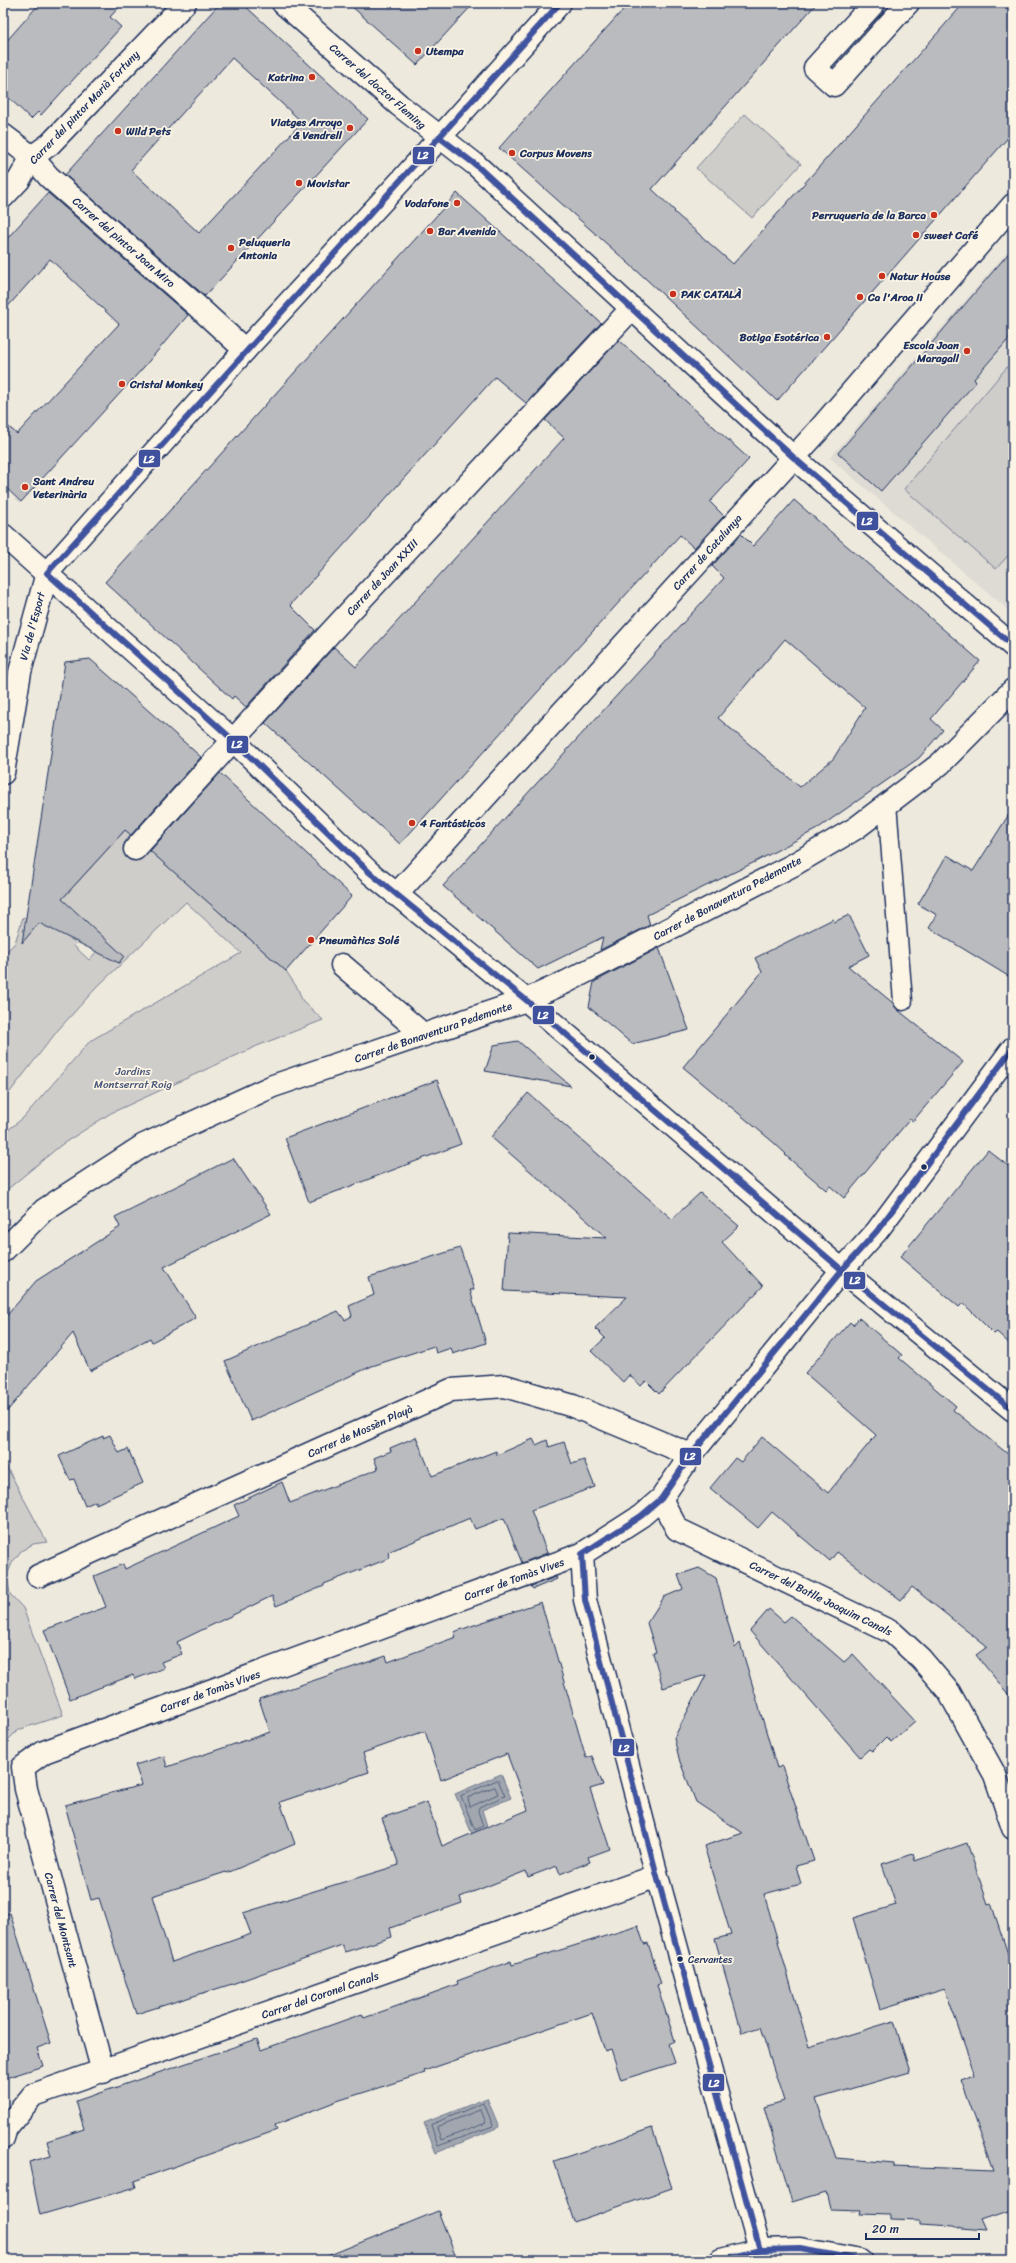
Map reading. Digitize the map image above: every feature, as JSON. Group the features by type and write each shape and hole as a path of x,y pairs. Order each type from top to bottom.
{"street":[{"name":"Carrer del pintor Marià Fortuny","path":"3,197 19,180 32,157 50,144 185,3"},
{"name":"Carrer del doctor Fleming","path":"283,3 439,137 476,165 793,457 1013,646"},
{"name":"Via de l'Esport","path":"3,773 20,672 47,574 245,350 399,183 560,3"},
{"path":"874,3 815,68 834,85 908,3"},
{"name":"Carrer del pintor Joan Miro","path":"3,135 32,157 49,177 245,350"},
{"name":"Carrer de Catalunya","path":"396,895 829,418 1013,205"},
{"name":"Carrer de Joan XXIII","path":"135,849 233,740 603,337 632,308"},
{"path":"3,534 233,740 369,872 526,1000 842,1270 1013,1410"},
{"name":"Carrer de Bonaventura Pedemonte","path":"3,1251 44,1210 144,1145 273,1086 526,1000 566,982 793,865 856,828 940,764 1013,690"},
{"path":"342,965 424,1035"},
{"name":"Carrer de Tomàs Vives","path":"23,1766 44,1752 582,1554 641,1516 661,1499 691,1455 842,1270 877,1230 1013,1048"},
{"name":"Carrer de Mossèn Playà","path":"38,1576 451,1390 505,1386 573,1406 691,1455"},
{"name":"Carrer del Batlle Joaquim Canals","path":"661,1499 677,1529 893,1633 921,1658 949,1692 994,1775 1013,1828"},
{"path":"582,1554 585,1600 657,1876 760,2250"},
{"name":"Carrer del Montsant","path":"23,1766 26,1789 103,2072"},
{"name":"Carrer del Coronel Canals","path":"3,2138 6,2128 33,2095 103,2072 657,1876"},
{"path":"720,2260 760,2250 800,2249 861,2260"}],"lane":[{"path":"887,804 903,1001"}],"shaded area":[{"name":"Escola Joan Maragall","path":"1013,245 1013,614 830,458"}],"green space":[{"path":"745,114 801,164 752,218 696,168"},
{"path":"1013,360 1013,550 996,569 904,489"},
{"name":"Jardins Montserrat Roig","path":"126,829 286,971 298,989 302,1000 323,1020 257,1046 111,1113 61,1145 3,1193 3,1134 23,1118 90,1041 241,953 186,902 97,987 58,1030 3,1101 3,955 15,943 23,917 40,923","holes":["92,927 106,941 89,960 74,946"]},
{"path":"3,1460 47,1542 33,1544 21,1551 12,1563 7,1575 10,1594 23,1608 63,1715 18,1730 3,1745"}],"water":[{"path":"501,1774 511,1798 482,1810 488,1829 473,1836 455,1794"},
{"path":"487,2098 499,2127 436,2153 424,2123"}],"building":[{"path":"40,3 123,3 110,17 121,27 41,115 38,112 31,119 3,92 3,45"},
{"path":"220,3 242,3 368,119 205,296 65,175","holes":["232,58 302,122 199,233 131,170"]},
{"path":"348,3 474,3 417,65"},
{"path":"629,3 817,3 652,189 675,211 674,212 733,264 964,3 1013,3 1013,132 777,401 645,278 499,148"},
{"path":"48,193 188,315 143,368 21,502 3,485 3,422 17,434 119,324 50,259 3,312 3,243"},
{"path":"457,193 601,323 526,403 495,377 290,605 315,630 246,707 234,696 232,699 105,582"},
{"path":"1013,248 1013,334 974,379 976,382 881,491 838,453"},
{"path":"619,340 749,459 710,502 724,516 694,548 680,535 400,844 265,723 334,647 356,667 564,438 545,420"},
{"path":"794,500 980,661 931,719 943,730 919,758 817,829 759,860 647,915 650,925 600,950 603,937 538,969 443,886 724,578 712,566 741,534 753,546","holes":["785,639 865,708 833,759 800,787 718,718"]},
{"path":"90,659 201,757 131,835 125,830 62,899 124,956 119,963 39,923 22,943 65,662"},
{"path":"220,773 352,896 286,971 150,851"},
{"path":"1013,808 1013,979 929,928 937,915 918,904 947,855 973,871"},
{"path":"849,915 869,955 848,966 893,1003 898,1010 963,1062 913,1121 910,1119 844,1198 830,1186 826,1190 785,1155 786,1154 773,1142 683,1067 762,972 755,958 833,919 834,922"},
{"path":"659,948 689,1030 632,1044 589,1007 594,982"},
{"path":"518,1041 571,1086 485,1071 494,1045"},
{"path":"437,1080 461,1144 309,1202 285,1138"},
{"path":"528,1093 672,1219 700,1193 739,1226 722,1242 763,1286 659,1394 646,1381 641,1386 629,1375 623,1382 591,1351 605,1338 595,1328 627,1297 504,1291 508,1233 607,1238 491,1137"},
{"path":"988,1150 1013,1170 1013,1347 997,1332 994,1334 963,1303 959,1307 900,1257"},
{"path":"233,1158 271,1214 164,1267 196,1318 152,1342 150,1338 90,1371 73,1333 3,1416 3,1320 36,1281 120,1227 115,1217"},
{"path":"460,1248 474,1290 470,1290 486,1343 453,1354 451,1348 436,1353 434,1346 372,1366 251,1421 225,1361 338,1311 345,1320 352,1316 349,1306 374,1295 369,1277"},
{"path":"859,1318 902,1355 899,1358 956,1406 953,1410 1013,1458 1013,1700 976,1655 987,1647 912,1587 901,1600 837,1552 830,1561 772,1512 758,1528 710,1488 735,1458 741,1462 762,1437 828,1493 876,1435 805,1373 850,1322 853,1325"},
{"path":"110,1435 119,1453 128,1449 143,1483 96,1504 96,1501 85,1506 74,1479 70,1480 59,1456 103,1436 103,1438"},
{"path":"416,1437 432,1476 496,1451 497,1455 533,1439 536,1445 547,1440 549,1447 564,1442 572,1464 584,1460 595,1487 531,1510 547,1553 522,1563 504,1518 475,1529 470,1518 388,1552 390,1558 324,1584 324,1586 276,1606 272,1596 177,1642 182,1654 161,1662 164,1668 135,1679 133,1675 70,1699 44,1630 106,1607 94,1576 123,1564 125,1569 239,1516 234,1505 282,1482 290,1503 378,1469 374,1458 391,1451 390,1448"},
{"path":"699,1568 716,1578 735,1648 740,1643 777,1768 782,1766 814,1861 796,1866 801,1884 764,1894 809,2047 894,2021 910,2072 816,2099 836,2158 894,2163 894,2166 994,2170 961,2080 975,2075 945,1989 880,2009 853,1918 896,1905 882,1864 913,1854 915,1861 967,1843 988,1904 991,1903 1013,1969 1013,2212 1009,2213 1008,2211 982,2220 987,2231 962,2229 954,2226 920,2224 920,2220 891,2219 891,2215 860,2214 861,2210 830,2209 826,2192 792,2202 764,2107 784,2101 760,2027 742,2033 715,1939 731,1935 704,1846 743,1833 696,1802 680,1762 674,1738 706,1675 663,1688 653,1653 656,1652 647,1623 664,1597 683,1589 678,1575"},
{"path":"556,1577 557,1579 533,1589 531,1586"},
{"path":"541,1602 586,1758 592,1756 603,1785 590,1789 610,1849 588,1857 590,1862 560,1874 557,1866 528,1877 526,1871 460,1897 462,1903 390,1928 392,1937 345,1952 342,1945 232,1984 136,2014 99,1898 91,1900 65,1805 142,1785 135,1765 164,1756 167,1767 270,1732 259,1699 386,1656 388,1662 456,1637 454,1632","holes":["425,1731 441,1780 507,1754 528,1810 442,1846 427,1802 382,1818 399,1865 243,1913 251,1934 172,1962 152,1896 226,1872 227,1873 295,1844 280,1802 369,1772 363,1753"]},
{"path":"769,1609 784,1622 791,1616 844,1662 853,1654 915,1721 891,1742 886,1737 872,1751 869,1749 860,1757 750,1631"},
{"path":"10,1913 51,2043 37,2048 43,2066 3,2079 3,1914"},
{"path":"638,1926 644,1944 648,1943 661,1984 657,1985 675,2041 669,2044 675,2063 621,2080 611,2049 605,2051 592,2013 424,2071 425,2073 337,2101 275,2125 277,2130 134,2181 136,2187 40,2215 29,2162 51,2156 47,2141 84,2129 76,2101 257,2039 261,2050 362,2014 364,2018 458,1984 457,1981 511,1961 512,1965"},
{"path":"652,2128 672,2188 574,2222 554,2161"},
{"path":"438,2211 457,2260 320,2260 320,2259"}],"transit line":[{"name":"L2","path":"560,3 47,573 233,740 369,872 526,1000 842,1270 1013,1410"},
{"name":"L2","path":"439,137 476,165 793,457 1013,646"},
{"name":"L2","path":"760,2250 657,1876 585,1600 582,1554 641,1516 661,1499 691,1455 842,1270 877,1231 1013,1048"},
{"name":"L2","path":"721,2260 760,2250 800,2249 861,2260"}],"place":[{"name":"Utempa","path":"418,51"},
{"name":"Katrina","path":"312,77"},
{"name":"Viatges Arroyo & Vendrell","path":"350,128"},
{"name":"Wild Pets","path":"118,131"},
{"name":"Corpus Movens","path":"512,153"},
{"name":"Movistar","path":"299,183"},
{"name":"Vodafone","path":"457,203"},
{"name":"Perruqueria de la Barca","path":"934,215"},
{"name":"Bar Avenida","path":"430,231"},
{"name":"sweet Café","path":"916,235"},
{"name":"Peluqueria Antonia","path":"231,248"},
{"name":"Natur House","path":"882,276"},
{"name":"PAK CATALÀ","path":"673,294"},
{"name":"Ca l'Aroa II","path":"860,297"},
{"name":"Botiga Esotérica","path":"827,337"},
{"name":"Escola Joan Maragall","path":"967,351"},
{"name":"Cristal Monkey","path":"122,384"},
{"name":"Sant Andreu Veterinària","path":"25,487"},
{"name":"4 Fantásticos","path":"412,823"},
{"name":"Pneumàtics Solé","path":"311,940"},
{"name":"Cervantes","path":"680,1959"}]}
